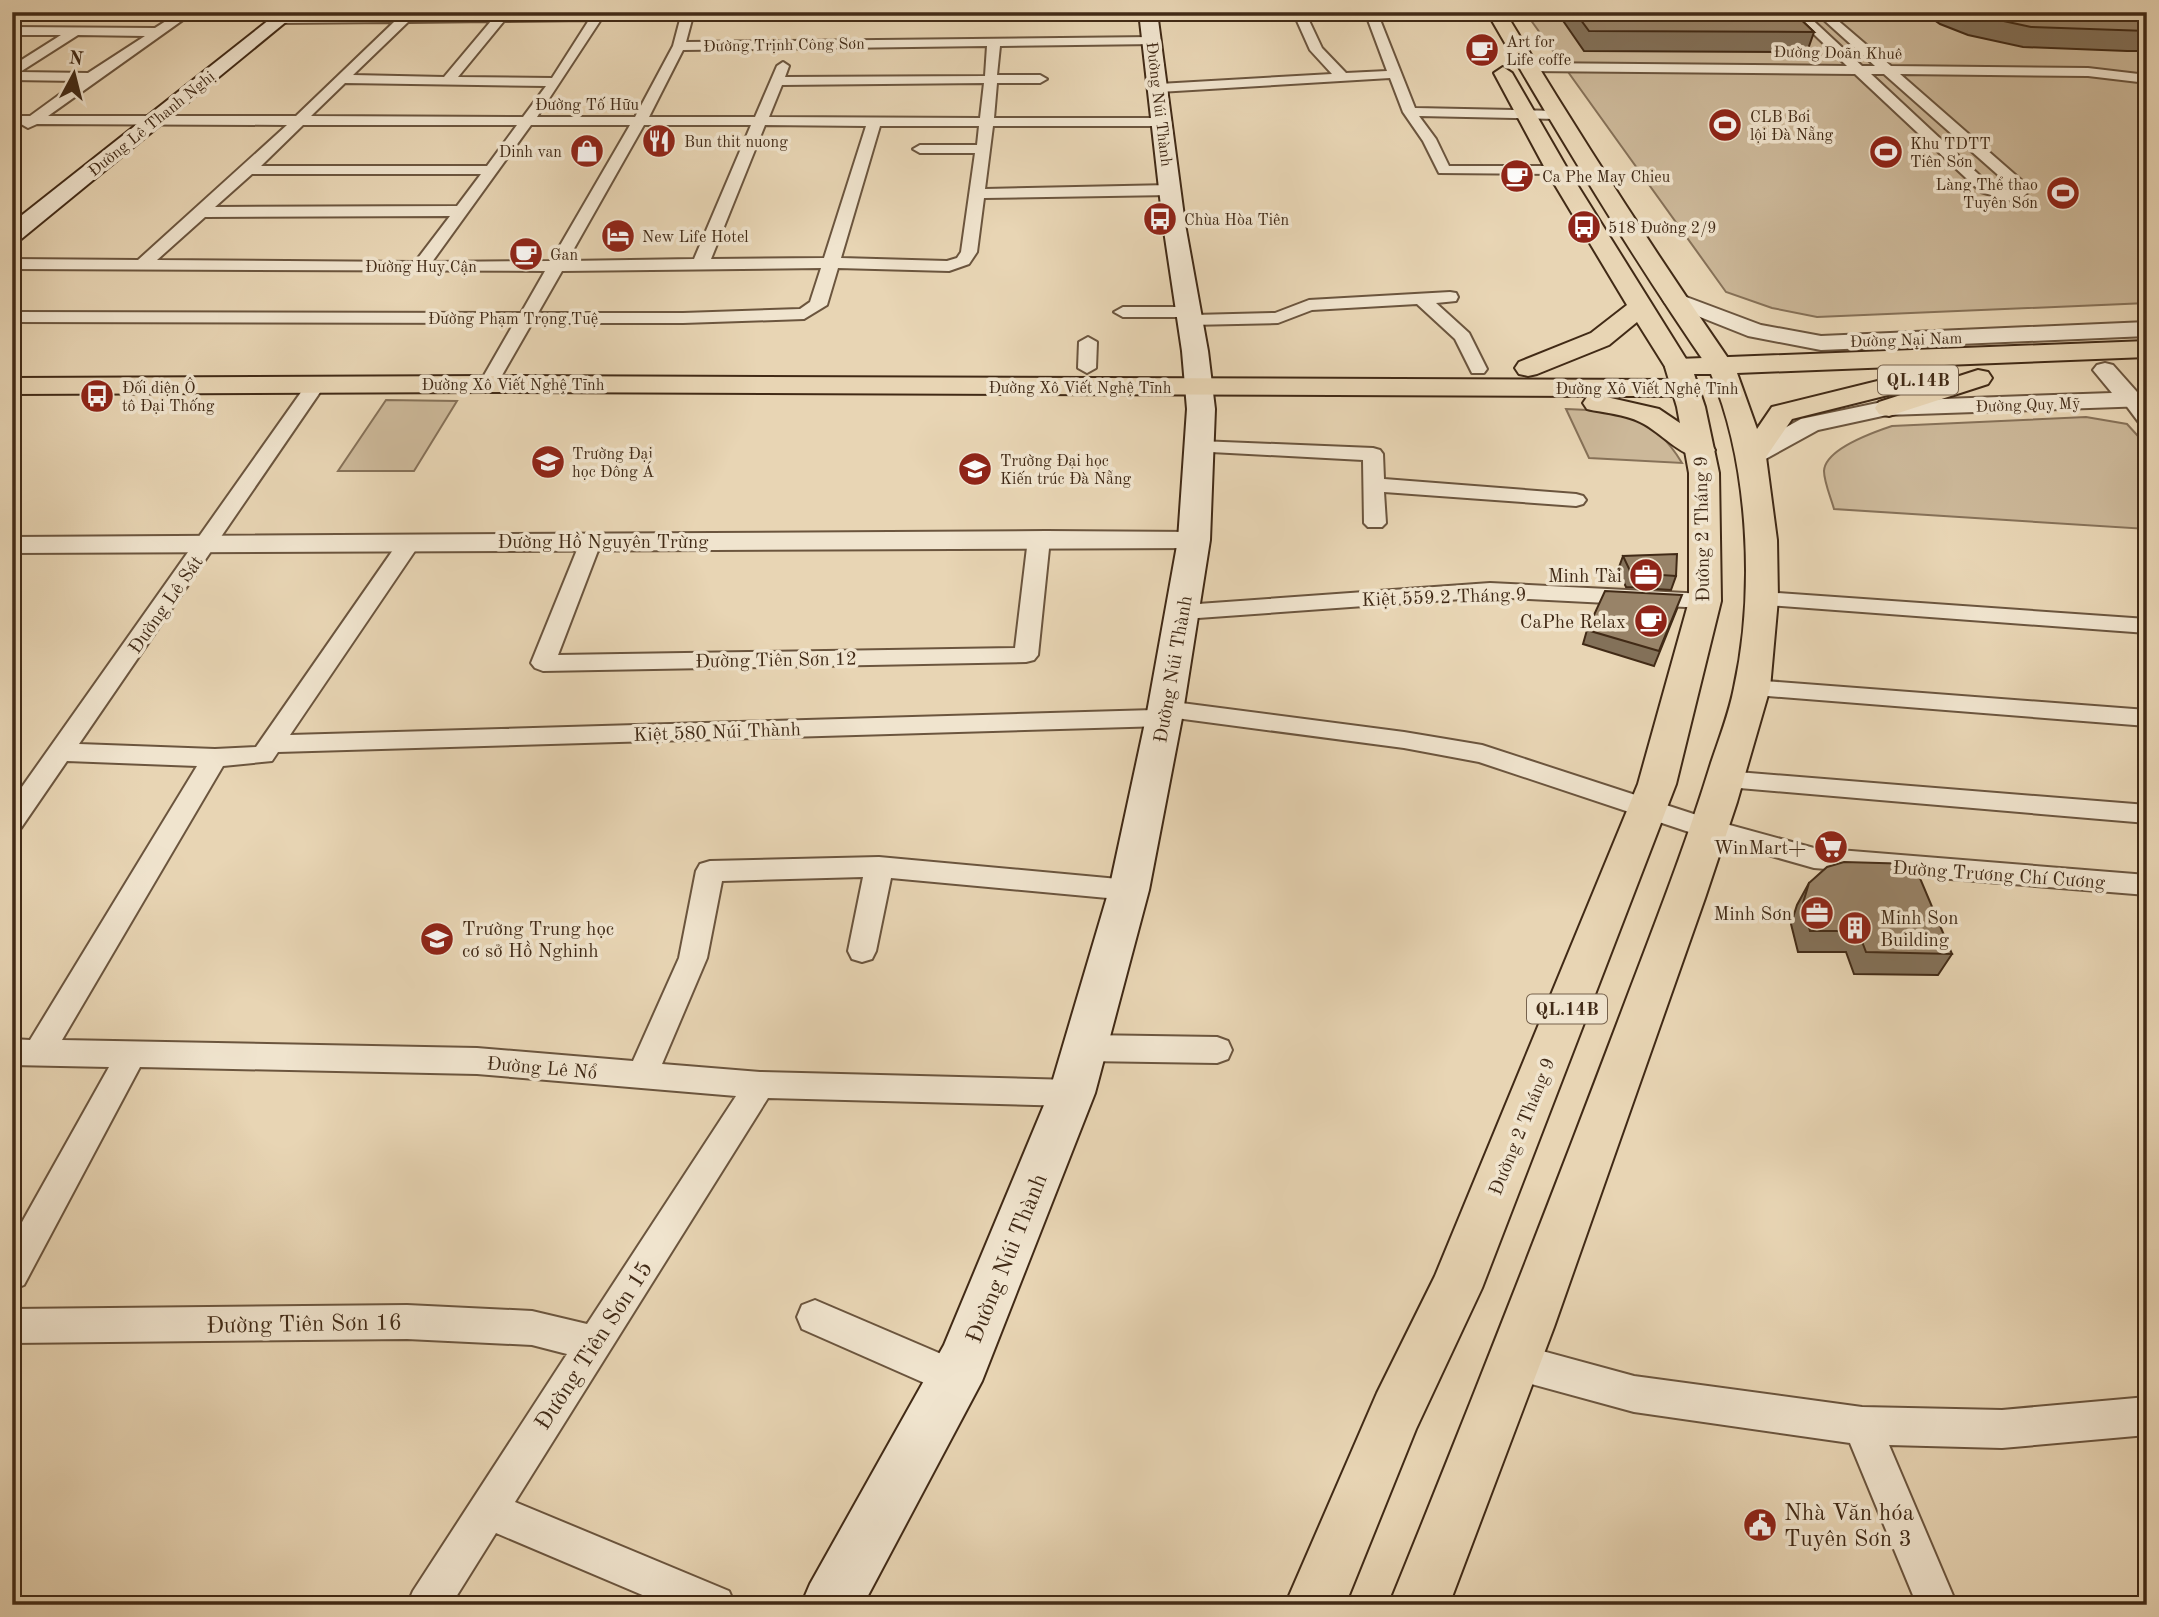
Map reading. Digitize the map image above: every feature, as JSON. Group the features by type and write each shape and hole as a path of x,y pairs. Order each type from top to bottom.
{"main road":[{"name":"Đường 2 Tháng 9","path":"1419,1605 1528,1327 1710,829 1752,688 1762,599 1761,540 1751,457 1704,377 1673,298 1557,115 1496,12"},
{"name":"Đường Núi Thành","path":"831,1605 963,1363 1072,1093 1129,890 1165,713 1194,540 1199,447 1198,378 1148,13"},
{"name":"Đường Lê Thanh Nghị","path":"12,235 285,16"},
{"name":"Đường 2 Tháng 9","path":"1315,1605 1396,1412 1456,1288 1649,809 1705,601 1704,473 1700,450 1704,377 1641,306 1557,170 1495,59"},
{"path":"1533,378 1600,339 1641,306"},
{"path":"1821,343 1947,358"},
{"name":"Đường Xô Viết Nghệ Tĩnh","path":"1704,377 1947,358 2144,349"},
{"name":"Đường Xô Viết Nghệ Tĩnh","path":"12,365 494,374 1198,378 1704,377 1914,380 2105,370 2144,349"},
{"name":"Đường Xô Viết Nghệ Tĩnh","path":"12,386 316,385 494,374 1087,355 1198,378 1478,369 1533,378"},
{"path":"1533,378 1649,415 1700,450"},
{"path":"1887,408 1978,378"},
{"path":"1751,457 1782,413 1914,380"}],"street":[{"path":"12,135 91,77 188,12"},
{"path":"679,46 688,12"},
{"path":"1299,12 1316,50 1342,76"},
{"path":"1371,12 1410,112 1422,133 1429,139 1444,170 1557,170"},
{"path":"1797,12 1986,188 2015,197 2023,189 1821,12"},
{"path":"1114,14 1148,13"},
{"path":"285,16 405,18 599,14"},
{"path":"420,267 556,82 599,14"},
{"path":"447,81 501,17"},
{"path":"143,264 248,170 405,18"},
{"path":"12,31 158,32"},
{"path":"12,74 76,31"},
{"name":"Đường Trịnh Công Sơn","path":"494,374 639,122 679,46 1152,41"},
{"path":"994,42 978,194 1047,200 1171,190"},
{"path":"1066,42 1067,60"},
{"path":"700,265 791,44"},
{"name":"Đường Doãn Khuê","path":"1528,67 2088,72 2147,79"},
{"path":"12,74 91,77"},
{"path":"1159,88 1394,74"},
{"path":"341,79 556,82"},
{"path":"989,86 1040,79"},
{"path":"777,81 989,86 1035,94"},
{"path":"1410,112 1557,115"},
{"name":"Đường Tố Hữu","path":"12,120 1162,122"},
{"name":"Đường Phạm Trọng Tuệ","path":"12,317 696,318 804,314 818,305 875,120"},
{"path":"919,149 983,149"},
{"path":"248,170 490,170"},
{"name":"Đường Huy Cận","path":"12,264 420,267 829,263 949,266 963,261 969,252 978,194"},
{"path":"203,212 461,211"},
{"path":"1123,313 1279,318 1309,306 1450,297"},
{"name":"Đường Nại Nam","path":"1673,298 1756,331 1821,343 2144,349"},
{"path":"1422,299 1463,337 1478,369"},
{"path":"2105,370 2139,400 2147,420"},
{"name":"Đường Lê Sát","path":"12,821 316,385"},
{"name":"Đường Quy Mỹ","path":"1751,457 1810,424 1887,408 2139,400"},
{"path":"1199,447 1373,454 1376,485 1375,523"},
{"path":"1376,485 1576,500"},
{"name":"Đường Tiên Sơn 12","path":"592,540 542,663 1026,655 1039,539"},
{"name":"Đường Hồ Nguyên Trừng","path":"12,545 205,546 592,540 1194,540"},
{"path":"62,752 215,758 263,755 410,542"},
{"name":"Kiệt 559 2 Tháng 9","path":"1184,612 1490,590 1705,601"},
{"path":"1762,599 2147,626"},
{"path":"1752,688 2147,718"},
{"name":"Kiệt 580 Núi Thành","path":"270,744 1165,713 1404,740 1482,754 1649,809"},
{"path":"26,1052 215,758"},
{"path":"1725,780 2147,814"},
{"name":"Đường Trương Chí Cương","path":"1649,809 1814,858 2147,885"},
{"path":"642,1075 693,958 710,871 878,867 1129,890"},
{"path":"862,951 878,867"},
{"path":"1086,1048 1217,1051"},
{"name":"Đường Lê Nổ","path":"26,1052 477,1061 760,1085 1072,1093"},
{"path":"12,1274 132,1053"},
{"name":"Đường Tiên Sơn 15","path":"427,1605 760,1085"},
{"path":"815,1317 954,1378"},
{"name":"Đường Tiên Sơn 16","path":"12,1326 407,1322 532,1328 593,1343"},
{"path":"1513,1361 1634,1394 1862,1426 2003,1429 2147,1416"},
{"path":"1862,1426 1937,1605"},
{"path":"487,1510 715,1605"}],"shaded area":[{"name":"Khu TDTT Tiên Sơn","path":"1525,12 2147,12 2147,303 1817,317 1772,308 1726,292"},
{"path":"386,400 457,401 414,471 338,471"},
{"path":"1566,409 1603,411 1633,418 1659,434 1682,463 1589,458"},
{"path":"2086,417 2127,424 2147,446 2147,529 1834,509 1826,485 1824,471 1826,463 1833,456 1852,442 1892,426"}],"building":[{"path":"1575,12 1793,12 1814,32 1589,31"},
{"path":"1970,12 2147,12 2147,31 2031,27"},
{"path":"1677,554 1676,576 1631,573 1623,556"},
{"path":"1605,591 1682,595 1659,651 1587,630"},
{"name":"Minh Son Building","path":"1844,862 1914,864 1952,954 1866,952 1858,931 1810,931 1803,903 1809,883 1827,867"}],"place":[{"name":"Art for Life coffe","path":"1482,50"},
{"name":"CLB Bơi lội Đà Nẵng","path":"1725,125"},
{"name":"Bun thit nuong","path":"659,141"},
{"name":"Dinh van","path":"587,151"},
{"name":"Khu TDTT Tiên Sơn","path":"1886,152"},
{"name":"Ca Phe May Chieu","path":"1517,176"},
{"name":"Làng Thể thao Tuyên Sơn","path":"2063,193"},
{"name":"Chùa Hòa Tiên","path":"1160,219"},
{"name":"518 Đường 2/9","path":"1584,227"},
{"name":"New Life Hotel","path":"618,236"},
{"name":"Gan","path":"526,254"},
{"name":"Đối diện Ô tô Đại Thống","path":"97,396"},
{"name":"Trường Đại học Đông Á","path":"548,462"},
{"name":"Trường Đại học Kiến trúc Đà Nẵng","path":"975,469"},
{"name":"Minh Tài","path":"1646,575"},
{"name":"CaPhe Relax","path":"1651,621"},
{"name":"WinMart+","path":"1831,847"},
{"name":"Minh Sơn","path":"1817,913"},
{"name":"Minh Son Building","path":"1855,928"},
{"name":"Trường Trung học cơ sở Hồ Nghinh","path":"437,939"},
{"name":"Nhà Văn hóa Tuyên Sơn 3","path":"1760,1525"}]}
